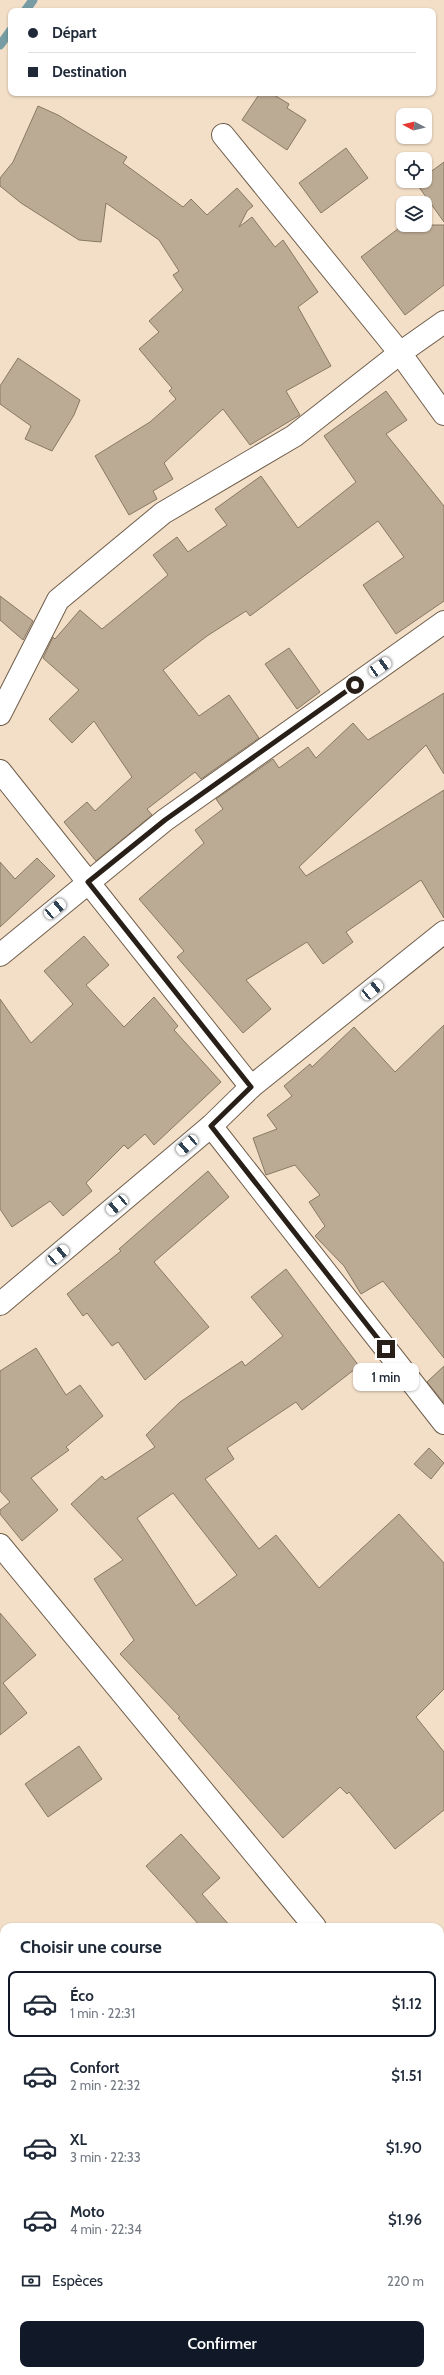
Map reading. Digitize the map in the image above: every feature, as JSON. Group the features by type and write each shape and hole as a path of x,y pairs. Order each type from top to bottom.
{"street":[{"path":"223,134 400,353 444,414"},
{"path":"0,714 58,600 163,513 294,436 400,353 444,322"},
{"path":"0,955 165,820 444,622"},
{"path":"0,771 251,1087"},
{"path":"0,1304 211,1126 251,1087 444,932"},
{"path":"211,1126 444,1423"},
{"path":"0,1545 312,1923"}],"building":[{"path":"258,96 276,96 289,104 287,108 306,120 287,150 242,120"},
{"path":"38,106 58,115 127,157 123,163 183,207 191,199 207,215 237,188 253,206 247,211 239,227 252,217 275,247 283,240 318,292 298,307 331,366 286,391 300,415 250,445 223,409 164,463 173,479 153,491 157,499 129,515 95,456 150,422 176,399 169,391 172,388 139,349 159,332 149,321 183,290 173,275 179,271 159,240 106,203 101,242 79,240 21,203 0,186 0,178 13,162"},
{"path":"346,148 368,178 321,213 299,183"},
{"path":"444,162 444,222 432,205 432,196 425,196 420,188 432,188 432,171"},
{"path":"432,225 444,225 444,285 405,315 361,257 396,230 396,232 432,232"},
{"path":"18,358 80,400 74,415 52,451 25,439 31,426 0,404 0,386"},
{"path":"386,391 407,420 386,434 444,506 444,601 396,634 363,585 404,557 378,521 250,616 246,611 207,636 163,670 199,716 229,695 259,738 201,779 195,772 147,809 152,815 96,861 64,822 87,802 95,811 132,777 94,721 72,743 49,719 79,690 43,658 53,637 55,639 80,610 102,629 168,575 153,555 177,537 188,552 227,525 215,509 261,476 298,528 356,482 324,436"},
{"path":"0,596 33,621 23,640 0,620"},
{"path":"289,648 320,692 297,709 265,664"},
{"path":"444,693 444,774 426,745 299,867 306,876 444,790 444,918 421,880 346,932 353,942 323,964 307,942 246,980 271,1009 243,1033 177,957 184,951 139,899 204,843 195,830 223,809 216,799 273,759 279,768 308,747 316,758 353,723 368,740"},
{"path":"37,858 55,876 0,927 0,862 15,879"},
{"path":"84,936 109,965 86,985 124,1027 154,997 178,1026 174,1030 221,1082 154,1145 145,1134 128,1149 124,1145 86,1183 92,1191 63,1216 50,1201 12,1227 0,1209 0,999 31,1043 73,1004 44,971"},
{"path":"444,1025 444,1358 383,1281 361,1294 344,1266 315,1236 325,1226 309,1202 320,1195 295,1165 266,1175 253,1138 277,1129 267,1115 292,1096 284,1086 310,1064 312,1067 354,1027 395,1072"},
{"path":"208,1171 229,1197 154,1262 209,1327 145,1380 118,1342 112,1346 87,1313 83,1316 67,1294 121,1251 119,1249"},
{"path":"286,1269 359,1366 302,1410 296,1402 227,1448 234,1459 205,1479 259,1549 276,1535 319,1588 399,1514 444,1563 444,1689 416,1717 444,1752 444,1810 395,1849 349,1792 347,1794 340,1787 283,1838 178,1718 180,1717 120,1654 134,1640 94,1579 123,1560 71,1504 102,1476 105,1480 155,1447 146,1435 180,1402 242,1361 245,1366 283,1336 251,1297","holes":["173,1493 237,1575 196,1606 137,1518"]},
{"path":"36,1348 66,1395 80,1385 103,1416 66,1447 69,1450 31,1478 58,1510 22,1541 0,1514 0,1510 10,1502 0,1491 0,1371"},
{"path":"444,1366 444,1403 427,1382"},
{"path":"429,1448 444,1463 431,1479 414,1464"},
{"path":"0,1613 36,1655 3,1683 27,1713 0,1735"},
{"path":"79,1746 102,1779 48,1817 25,1784"},
{"path":"181,1834 220,1878 202,1894 227,1923 197,1923 146,1866"}],"waterway":[{"path":"27,8 33,0"},
{"path":"0,45 8,34"}],"route":[{"path":"355,685 165,820 88,882 251,1087 211,1126 386,1349"}]}
